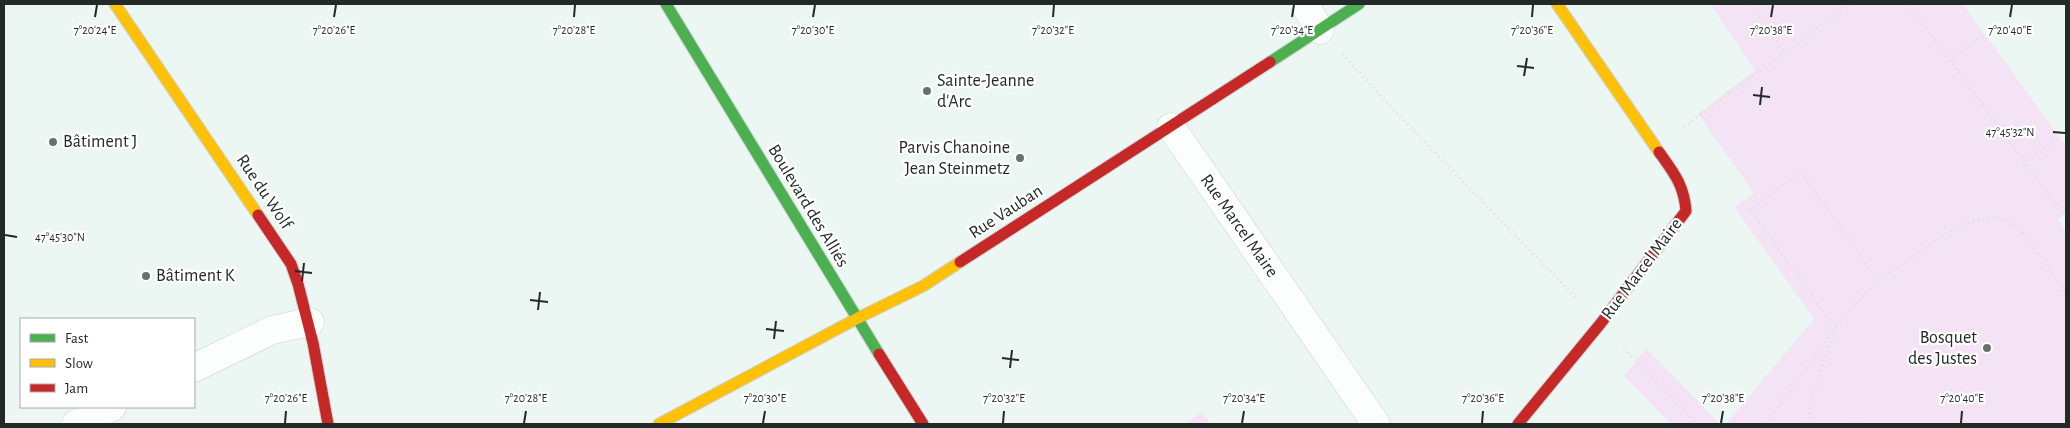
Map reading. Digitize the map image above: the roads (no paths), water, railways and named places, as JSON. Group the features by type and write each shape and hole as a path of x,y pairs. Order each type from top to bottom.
{"main road":[{"name":"Rue du Wolf","path":"116,4 292,264 302,290 310,322 328,424"},
{"name":"Boulevard des Alliés","path":"666,4 856,319 923,424"},
{"name":"Rue Vauban","path":"659,424 856,319 923,286 1359,4"},
{"name":"Rue Marcel Maire","path":"1518,424 1601,324 1686,211 1685,195 1680,182 1657,146 1557,4"}],"street":[{"path":"1304,4 1320,30"},
{"name":"Rue Marcel Maire","path":"1171,127 1376,424"},
{"path":"195,368 272,330 310,322"},
{"path":"76,424 110,408"}],"place":[{"name":"Sainte-Jeanne d'Arc","path":"927,91"},
{"name":"Bâtiment J","path":"53,142"},
{"name":"Parvis Chanoine Jean Steinmetz","path":"1020,158"},
{"name":"Bâtiment K","path":"146,276"},
{"name":"Bosquet des Justes","path":"1987,348"}]}
